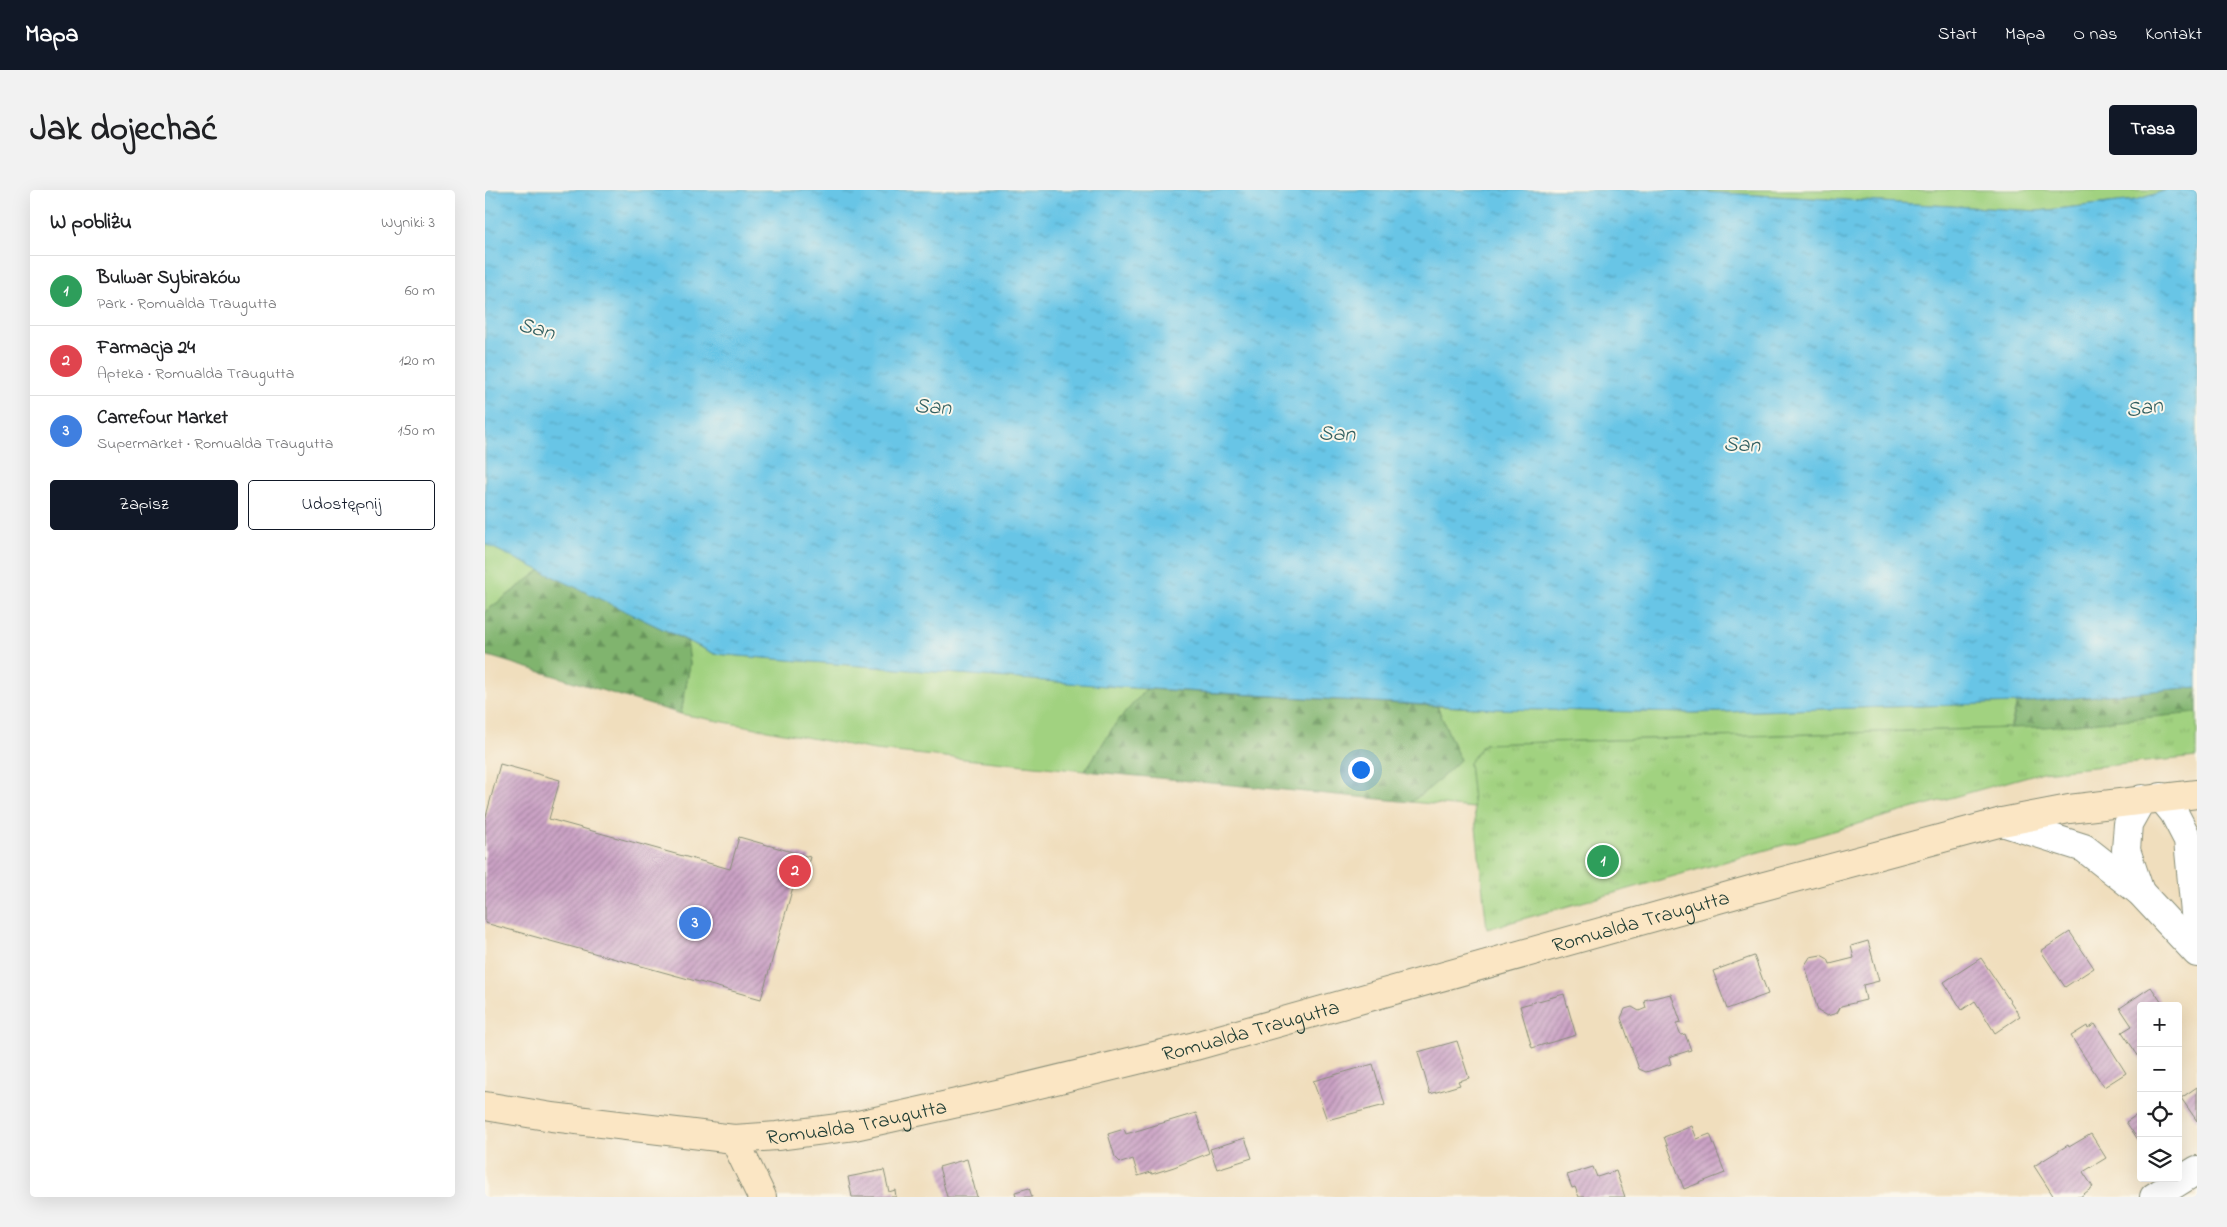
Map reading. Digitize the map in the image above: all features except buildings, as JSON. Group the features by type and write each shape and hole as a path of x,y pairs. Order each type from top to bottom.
{"street":[{"name":"Romualda Traugutta","path":"485,1106 552,1118 735,1138 777,1136 855,1126 1002,1093 1195,1046 1770,884 2001,822 2069,809 2197,794"},
{"path":"2140,892 2126,850 2128,824 2151,798 2173,813 2188,840 2196,915"},
{"path":"2001,822 2084,848 2140,892 2197,954"},
{"path":"735,1138 762,1197"},
{"path":"2154,1197 2197,1170"}],"green space":[{"path":"1670,190 2167,190 2136,200 2038,211"},
{"path":"485,544 541,570 485,612"},
{"path":"541,570 687,641 690,664 681,714 485,655 485,612"},
{"path":"687,641 715,654 1146,689 1116,723 1085,771 875,750 681,714 690,664"},
{"path":"2197,687 2197,713 2045,727 2011,728 2017,703"},
{"path":"1146,689 1437,706 1460,760 1431,787 1411,802 1085,771 1116,723"},
{"path":"2017,703 2010,728 1484,744 1469,763 1474,808 1411,802 1431,787 1460,760 1437,706 1692,713"},
{"path":"2197,713 2197,757 2042,772 1487,929 1469,763 1484,744 2045,727"}],"water":[{"name":"San","path":"485,190 1670,190 2038,211 2136,200 2167,190 2197,190 2197,687 2017,703 1692,713 1497,709 1118,687 715,654 485,544"}],"place":[{"name":"Bulwar Sybiraków","path":"1603,861"},
{"name":"Farmacja 24","path":"795,871"},
{"name":"Carrefour Market","path":"695,923"}]}
